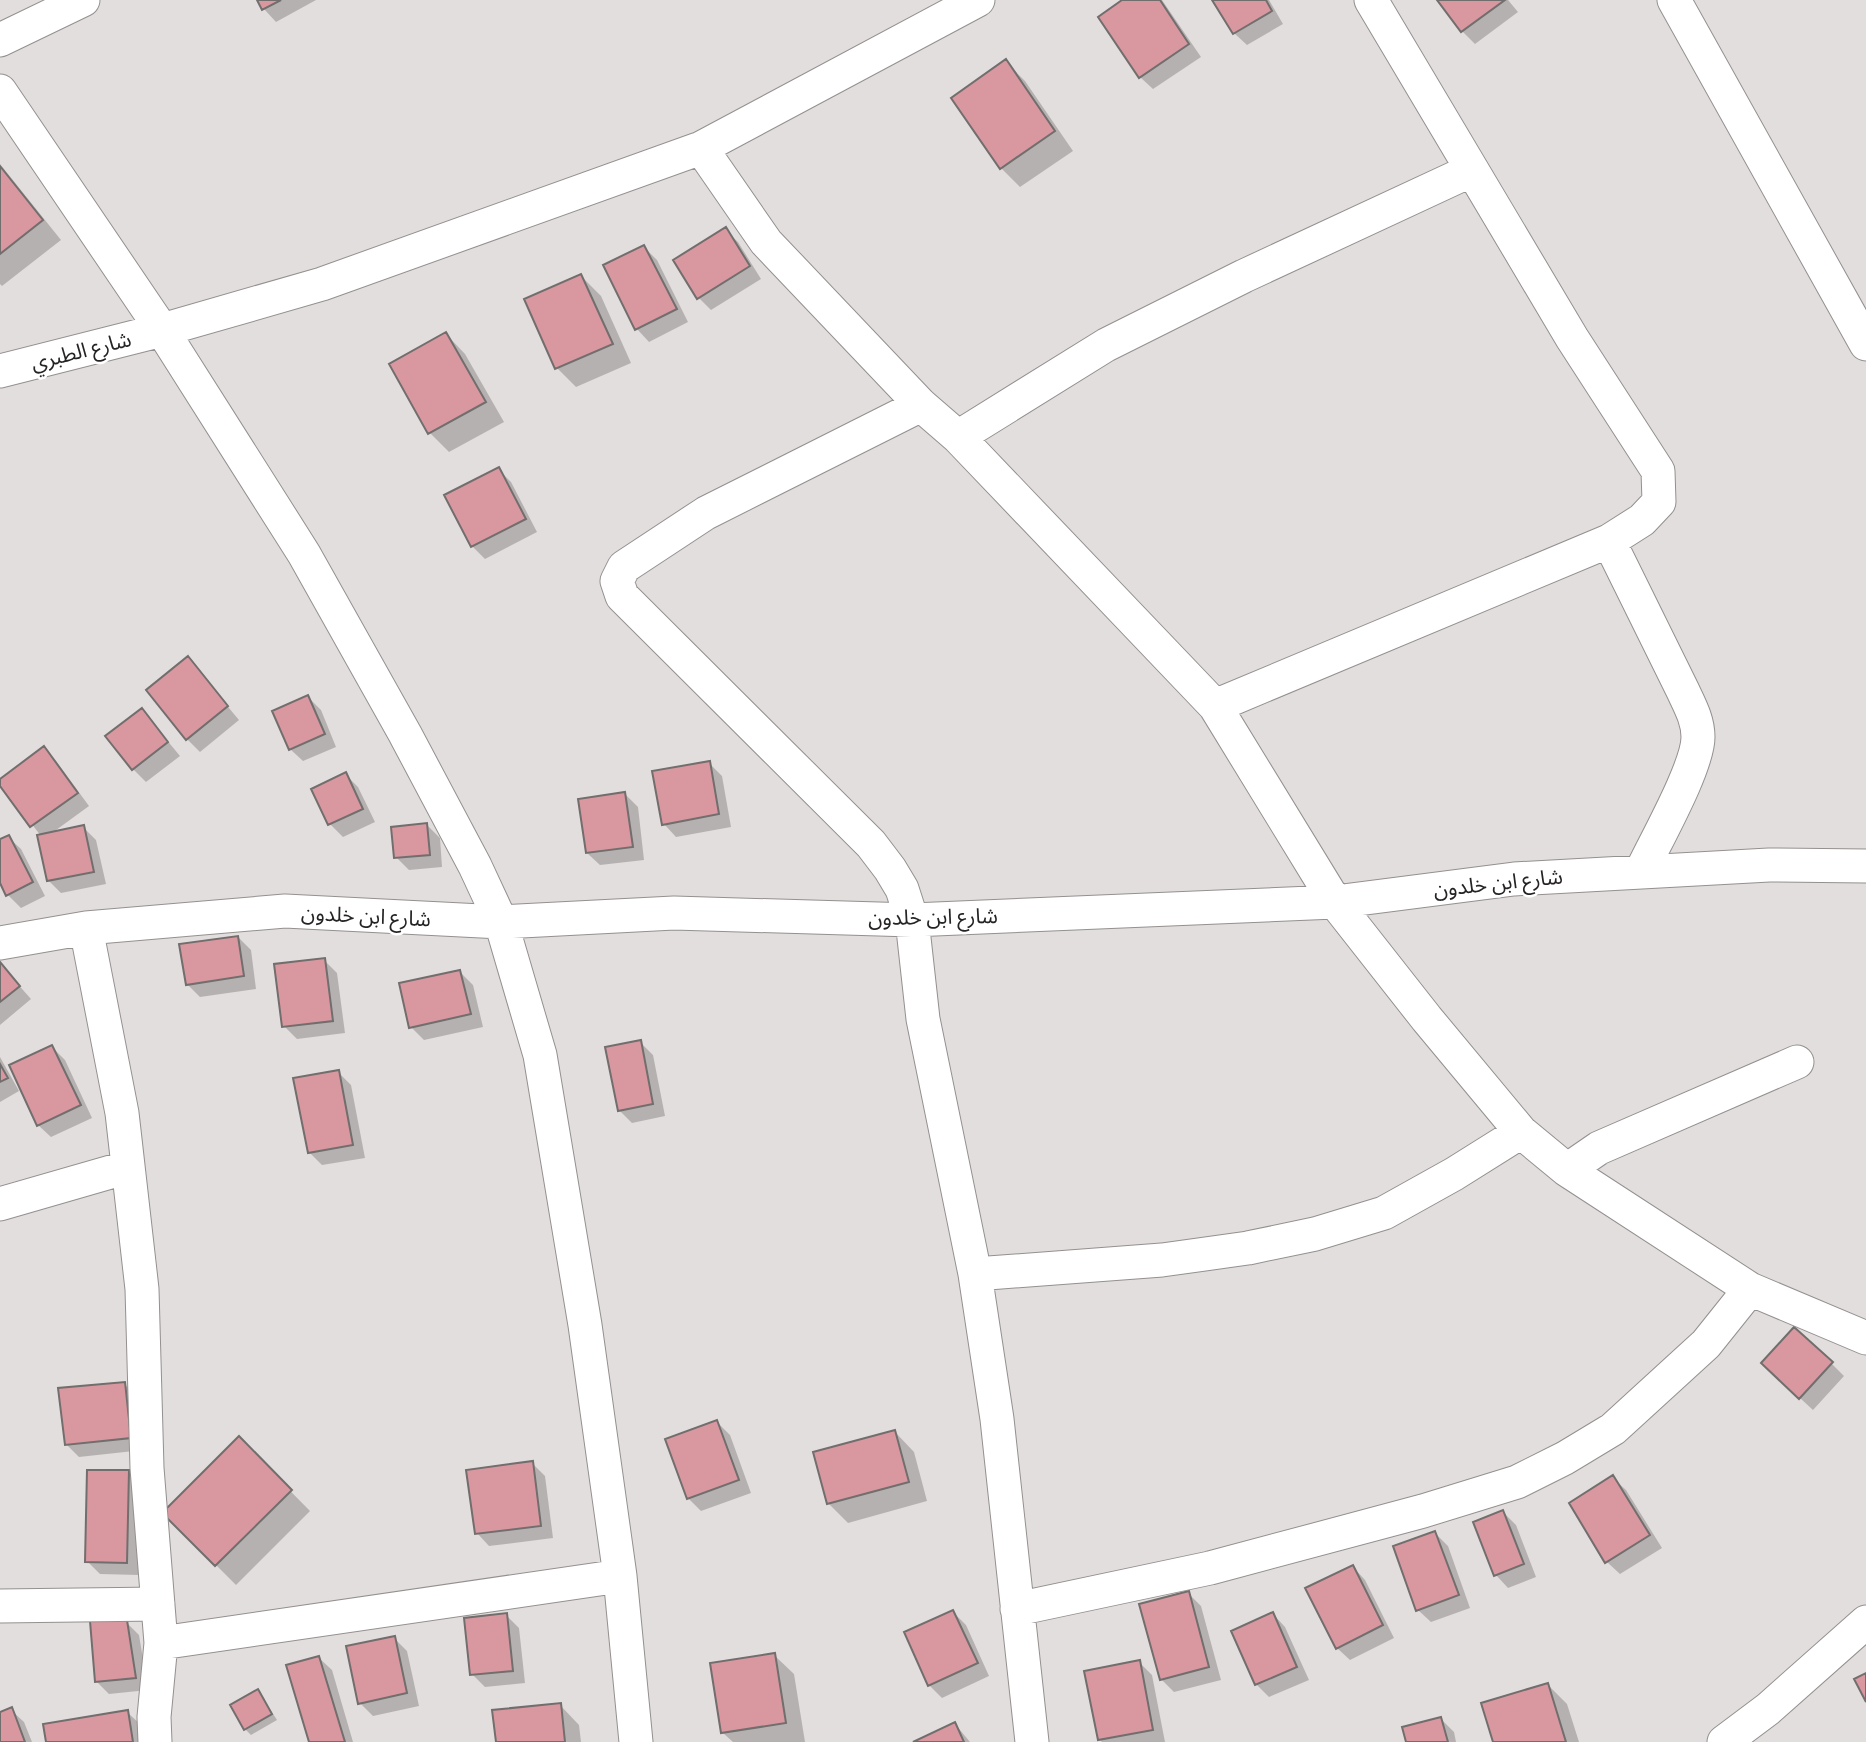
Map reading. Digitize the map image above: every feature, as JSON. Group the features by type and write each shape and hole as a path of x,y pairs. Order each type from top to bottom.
{"street":[{"path":"0,40 83,0"},
{"name":"شارع الطبري","path":"0,371 162,330 323,284 701,148 978,0"},
{"path":"1215,706 1609,541 1642,520 1659,502 1658,471 1572,338 1371,0"},
{"path":"1674,0 1866,344"},
{"path":"0,91 162,330 304,554 405,734 475,866 501,922 540,1055 585,1325 620,1576 636,1742"},
{"path":"701,148 766,242 921,405 958,437 1215,706 1335,902 1521,1132 1567,1170 1750,1289 1866,1338"},
{"path":"958,437 1106,345 1244,276 1472,170"},
{"path":"921,405 706,513 624,567 618,581 622,596 871,844 902,890 912,920 923,1019 975,1273 997,1419 1032,1742"},
{"path":"1609,541 1684,691 1695,716 1698,734 1698,747 1689,772 1641,872"},
{"name":"شارع ابن خلدون","path":"0,943 86,928 285,911 501,922 674,913 912,920 1335,902 1514,879 1769,865 1866,866"},
{"path":"86,928 122,1112 142,1289 147,1468 161,1643 154,1717 155,1742"},
{"path":"1567,1170 1599,1148 1797,1062"},
{"path":"975,1273 1161,1260 1248,1248 1315,1234 1384,1213 1521,1132"},
{"path":"0,1204 128,1167"},
{"path":"1017,1609 1210,1568 1423,1511 1517,1482 1565,1458 1613,1429 1706,1344 1750,1289"},
{"path":"161,1643 620,1576"},
{"path":"0,1606 158,1604"},
{"path":"1724,1742 1768,1709 1866,1622"}],"building":[{"path":"257,0 281,0 262,10"},
{"path":"1122,0 1160,0 1189,44 1139,78 1098,17"},
{"path":"1212,0 1266,0 1272,11 1233,34"},
{"path":"1437,0 1505,0 1461,32"},
{"path":"1006,59 1055,131 1000,169 951,98"},
{"path":"0,166 43,220 0,254"},
{"path":"726,227 750,266 697,299 673,260"},
{"path":"644,245 677,309 635,330 603,265"},
{"path":"581,274 613,344 555,369 524,299"},
{"path":"446,332 486,402 428,434 389,364"},
{"path":"499,467 526,519 471,547 444,495"},
{"path":"188,656 228,706 186,740 146,690"},
{"path":"308,695 325,734 289,750 272,711"},
{"path":"142,708 168,742 132,770 105,736"},
{"path":"44,746 78,793 30,827 0,786 0,779"},
{"path":"710,761 719,814 662,825 652,771"},
{"path":"346,772 363,809 328,825 311,789"},
{"path":"625,792 633,847 586,853 578,799"},
{"path":"427,823 430,855 394,858 391,827"},
{"path":"84,825 94,872 47,881 37,835"},
{"path":"9,835 33,882 6,896 0,883 0,839"},
{"path":"238,936 244,976 186,985 179,944"},
{"path":"325,958 333,1021 282,1027 274,964"},
{"path":"0,962 20,986 0,1002"},
{"path":"460,970 471,1014 409,1028 399,983"},
{"path":"641,1040 653,1104 618,1111 605,1047"},
{"path":"52,1045 81,1105 37,1126 9,1065"},
{"path":"0,1064 8,1078 0,1082"},
{"path":"339,1070 353,1145 308,1153 293,1078"},
{"path":"1794,1327 1833,1362 1799,1399 1761,1363"},
{"path":"125,1382 131,1438 65,1445 58,1388"},
{"path":"717,1420 739,1480 687,1499 665,1439"},
{"path":"895,1430 909,1482 827,1504 813,1452"},
{"path":"239,1436 292,1490 215,1566 162,1513"},
{"path":"533,1461 541,1526 475,1534 466,1470"},
{"path":"87,1470 129,1470 127,1563 85,1562"},
{"path":"1613,1475 1650,1535 1605,1563 1569,1503"},
{"path":"1503,1510 1524,1564 1494,1576 1473,1522"},
{"path":"1435,1531 1459,1595 1416,1611 1393,1546"},
{"path":"1353,1565 1383,1625 1336,1649 1305,1588"},
{"path":"1189,1591 1209,1667 1160,1680 1139,1604"},
{"path":"953,1610 978,1663 928,1686 904,1632"},
{"path":"1273,1612 1297,1667 1255,1685 1231,1631"},
{"path":"507,1613 513,1671 470,1675 464,1618"},
{"path":"127,1620 136,1678 95,1682 90,1621"},
{"path":"395,1636 407,1693 358,1704 346,1646"},
{"path":"775,1653 786,1723 721,1733 710,1663"},
{"path":"319,1656 345,1742 309,1742 286,1665"},
{"path":"1140,1660 1153,1730 1098,1740 1084,1671"},
{"path":"1866,1673 1866,1702 1854,1679"},
{"path":"1548,1683 1566,1742 1493,1742 1481,1703"},
{"path":"258,1689 272,1714 244,1730 230,1705"},
{"path":"561,1703 565,1742 496,1742 492,1710"},
{"path":"12,1707 25,1742 0,1742 0,1712"},
{"path":"128,1710 133,1742 46,1742 43,1724"},
{"path":"1441,1717 1448,1742 1406,1742 1402,1727"},
{"path":"955,1722 964,1742 913,1742"}]}
